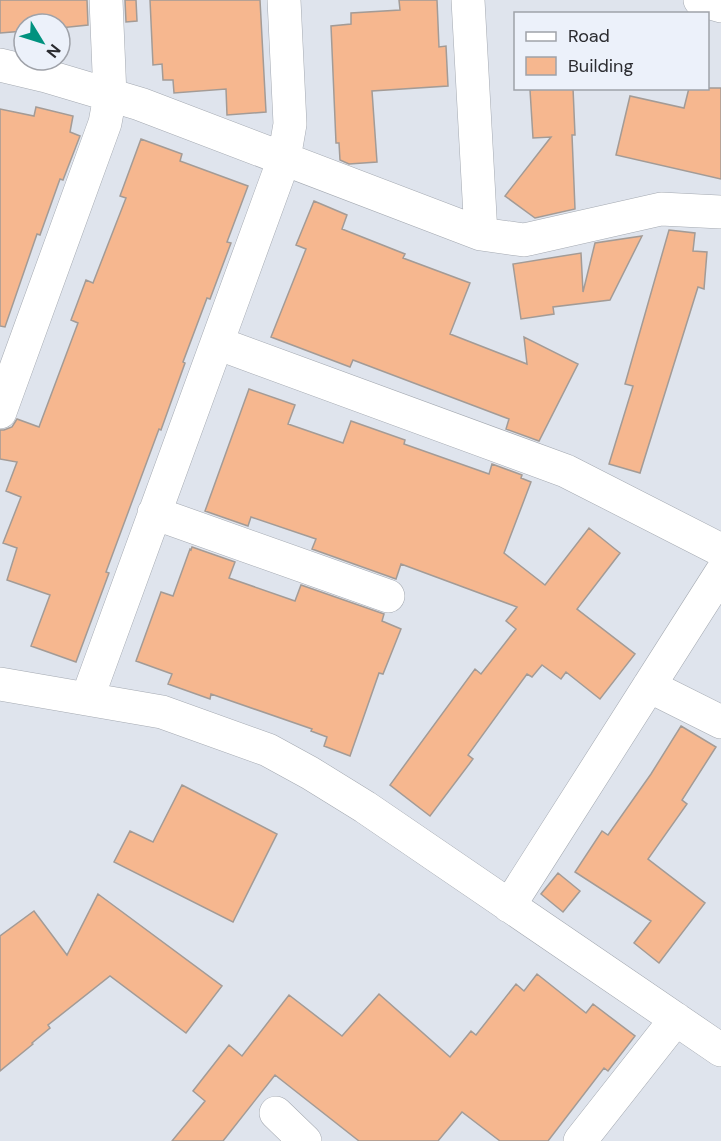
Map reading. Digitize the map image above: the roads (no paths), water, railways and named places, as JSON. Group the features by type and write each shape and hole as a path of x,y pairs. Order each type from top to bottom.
{"street":[{"path":"0,412 105,123 110,96 106,0"},
{"path":"87,699 284,159 291,124 285,0"},
{"path":"468,0 481,234"},
{"path":"700,0 721,6"},
{"path":"0,65 140,104 481,234 524,240 661,209 721,212"},
{"path":"217,343 566,471 721,550"},
{"path":"154,513 388,596"},
{"path":"509,906 721,573"},
{"path":"0,684 162,712 268,750 310,772 365,807 721,1050"},
{"path":"649,686 721,722"},
{"path":"580,1141 676,1019"},
{"path":"276,1113 305,1141"}]}
